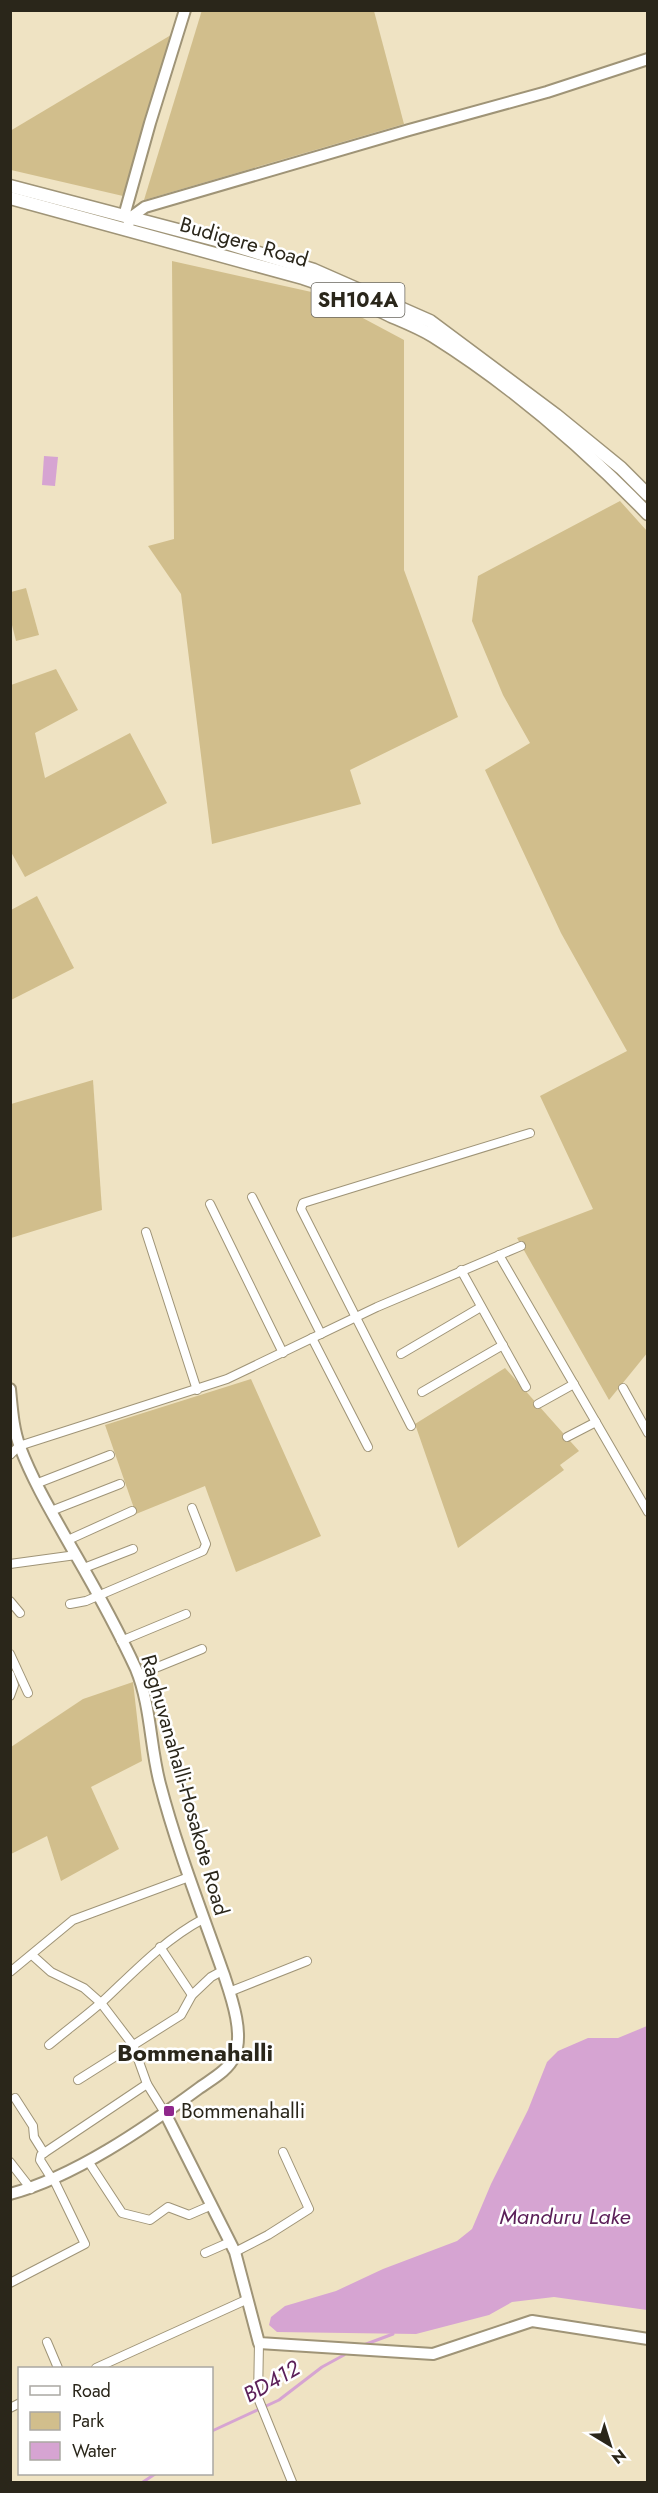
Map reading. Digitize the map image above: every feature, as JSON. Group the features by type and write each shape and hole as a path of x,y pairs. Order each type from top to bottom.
{"main road":[{"path":"127,221 150,123 185,10"},
{"path":"127,221 145,207 547,92 648,58"},
{"name":"Budigere Road","path":"10,186 127,221 327,286 431,335 493,378 550,424 612,478 648,514"},
{"name":"Budigere Road","path":"10,198 216,240 314,270 430,321 556,415 621,468 648,495"},
{"name":"Raghuvanahalli-Hosakote Road","path":"10,1389 16,1440 138,1675 148,1711 160,1784 236,2016 235,2056 226,2068 165,2113 88,2161 31,2189 10,2194"},
{"path":"165,2113 210,2206 233,2247 259,2343 433,2354 532,2321 648,2339"}],"street":[{"path":"411,1426 301,1209 303,1203 530,1133"},
{"path":"252,1197 321,1334"},
{"path":"210,1204 283,1353"},
{"path":"146,1232 197,1390"},
{"path":"10,1455 16,1440 197,1390 227,1379 356,1317 521,1246"},
{"path":"499,1255 648,1512"},
{"path":"461,1270 526,1387"},
{"path":"400,1354 481,1307"},
{"path":"312,1338 368,1447"},
{"path":"422,1392 503,1345"},
{"path":"538,1404 574,1384"},
{"path":"623,1388 648,1433"},
{"path":"567,1437 596,1422"},
{"path":"38,1483 110,1455"},
{"path":"51,1511 120,1484"},
{"path":"70,1604 98,1596 205,1550 207,1544 192,1508"},
{"path":"68,1540 132,1511"},
{"path":"84,1568 133,1549"},
{"path":"11,1565 76,1555"},
{"path":"10,1601 20,1613"},
{"path":"121,1641 186,1614"},
{"path":"138,1675 202,1648"},
{"path":"10,1654 28,1693"},
{"path":"10,1674 13,1680 11,1694"},
{"path":"10,1972 73,1920 189,1877"},
{"path":"49,2045 101,2003 160,1947 179,1932 203,1919"},
{"path":"160,1947 192,1995"},
{"path":"32,1954 51,1972 84,1988 101,2003 133,2045 147,2084 165,2113"},
{"path":"230,1992 307,1962"},
{"path":"78,2080 181,2015 192,1995 211,1977 222,1971"},
{"path":"10,2283 85,2244 40,2160 44,2153 147,2084"},
{"path":"15,2098 33,2126 34,2137 44,2153"},
{"path":"205,2253 233,2247 268,2235 309,2209 283,2152"},
{"path":"88,2161 122,2213 150,2220 168,2207 189,2215 210,2206"},
{"path":"10,2162 31,2189"},
{"path":"98,2367 248,2299"},
{"path":"47,2342 58,2367"},
{"path":"259,2343 258,2398 292,2482"}],"green space":[{"path":"202,10 374,11 404,124 144,200"},
{"path":"171,35 123,196 11,170 10,131"},
{"path":"172,261 316,293 404,340 404,570 458,717 350,770 361,804 212,844 181,594 148,546 174,539"},
{"path":"620,501 647,531 648,1352 609,1400 517,1238 593,1209 540,1096 627,1051 561,933 485,770 530,743 503,695 472,621 478,576"},
{"path":"26,588 39,635 16,641 11,621 11,592"},
{"path":"56,669 78,710 35,733 45,778 130,733 167,803 25,877 11,852 11,685"},
{"path":"37,896 74,968 11,1000 11,910"},
{"path":"93,1080 102,1210 11,1238 11,1104"},
{"path":"505,1368 579,1451 560,1465 564,1470 458,1548 415,1424"},
{"path":"251,1379 321,1536 236,1572 205,1486 136,1514 105,1425"},
{"path":"133,1682 142,1761 91,1787 119,1849 61,1881 47,1836 11,1854 11,1747 83,1699"}],"water":[{"path":"44,456 58,457 55,486 42,485"},
{"name":"Manduru Lake","path":"647,2026 647,2310 554,2297 512,2302 489,2315 416,2334 277,2332 269,2325 271,2317 285,2306 336,2291 383,2269 457,2241 472,2229 491,2184 528,2110 547,2062 558,2051 588,2038 618,2038"}],"waterway":[{"name":"BD412","path":"361,2346 393,2334"},
{"name":"BD412","path":"213,2431 279,2400 322,2367 344,2355"},
{"name":"BD412","path":"143,2482 154,2475"}],"place":[{"name":"Bommenahalli","path":"169,2111"}],"district":[{"name":"Bommenahalli","path":"195,2052"}]}
